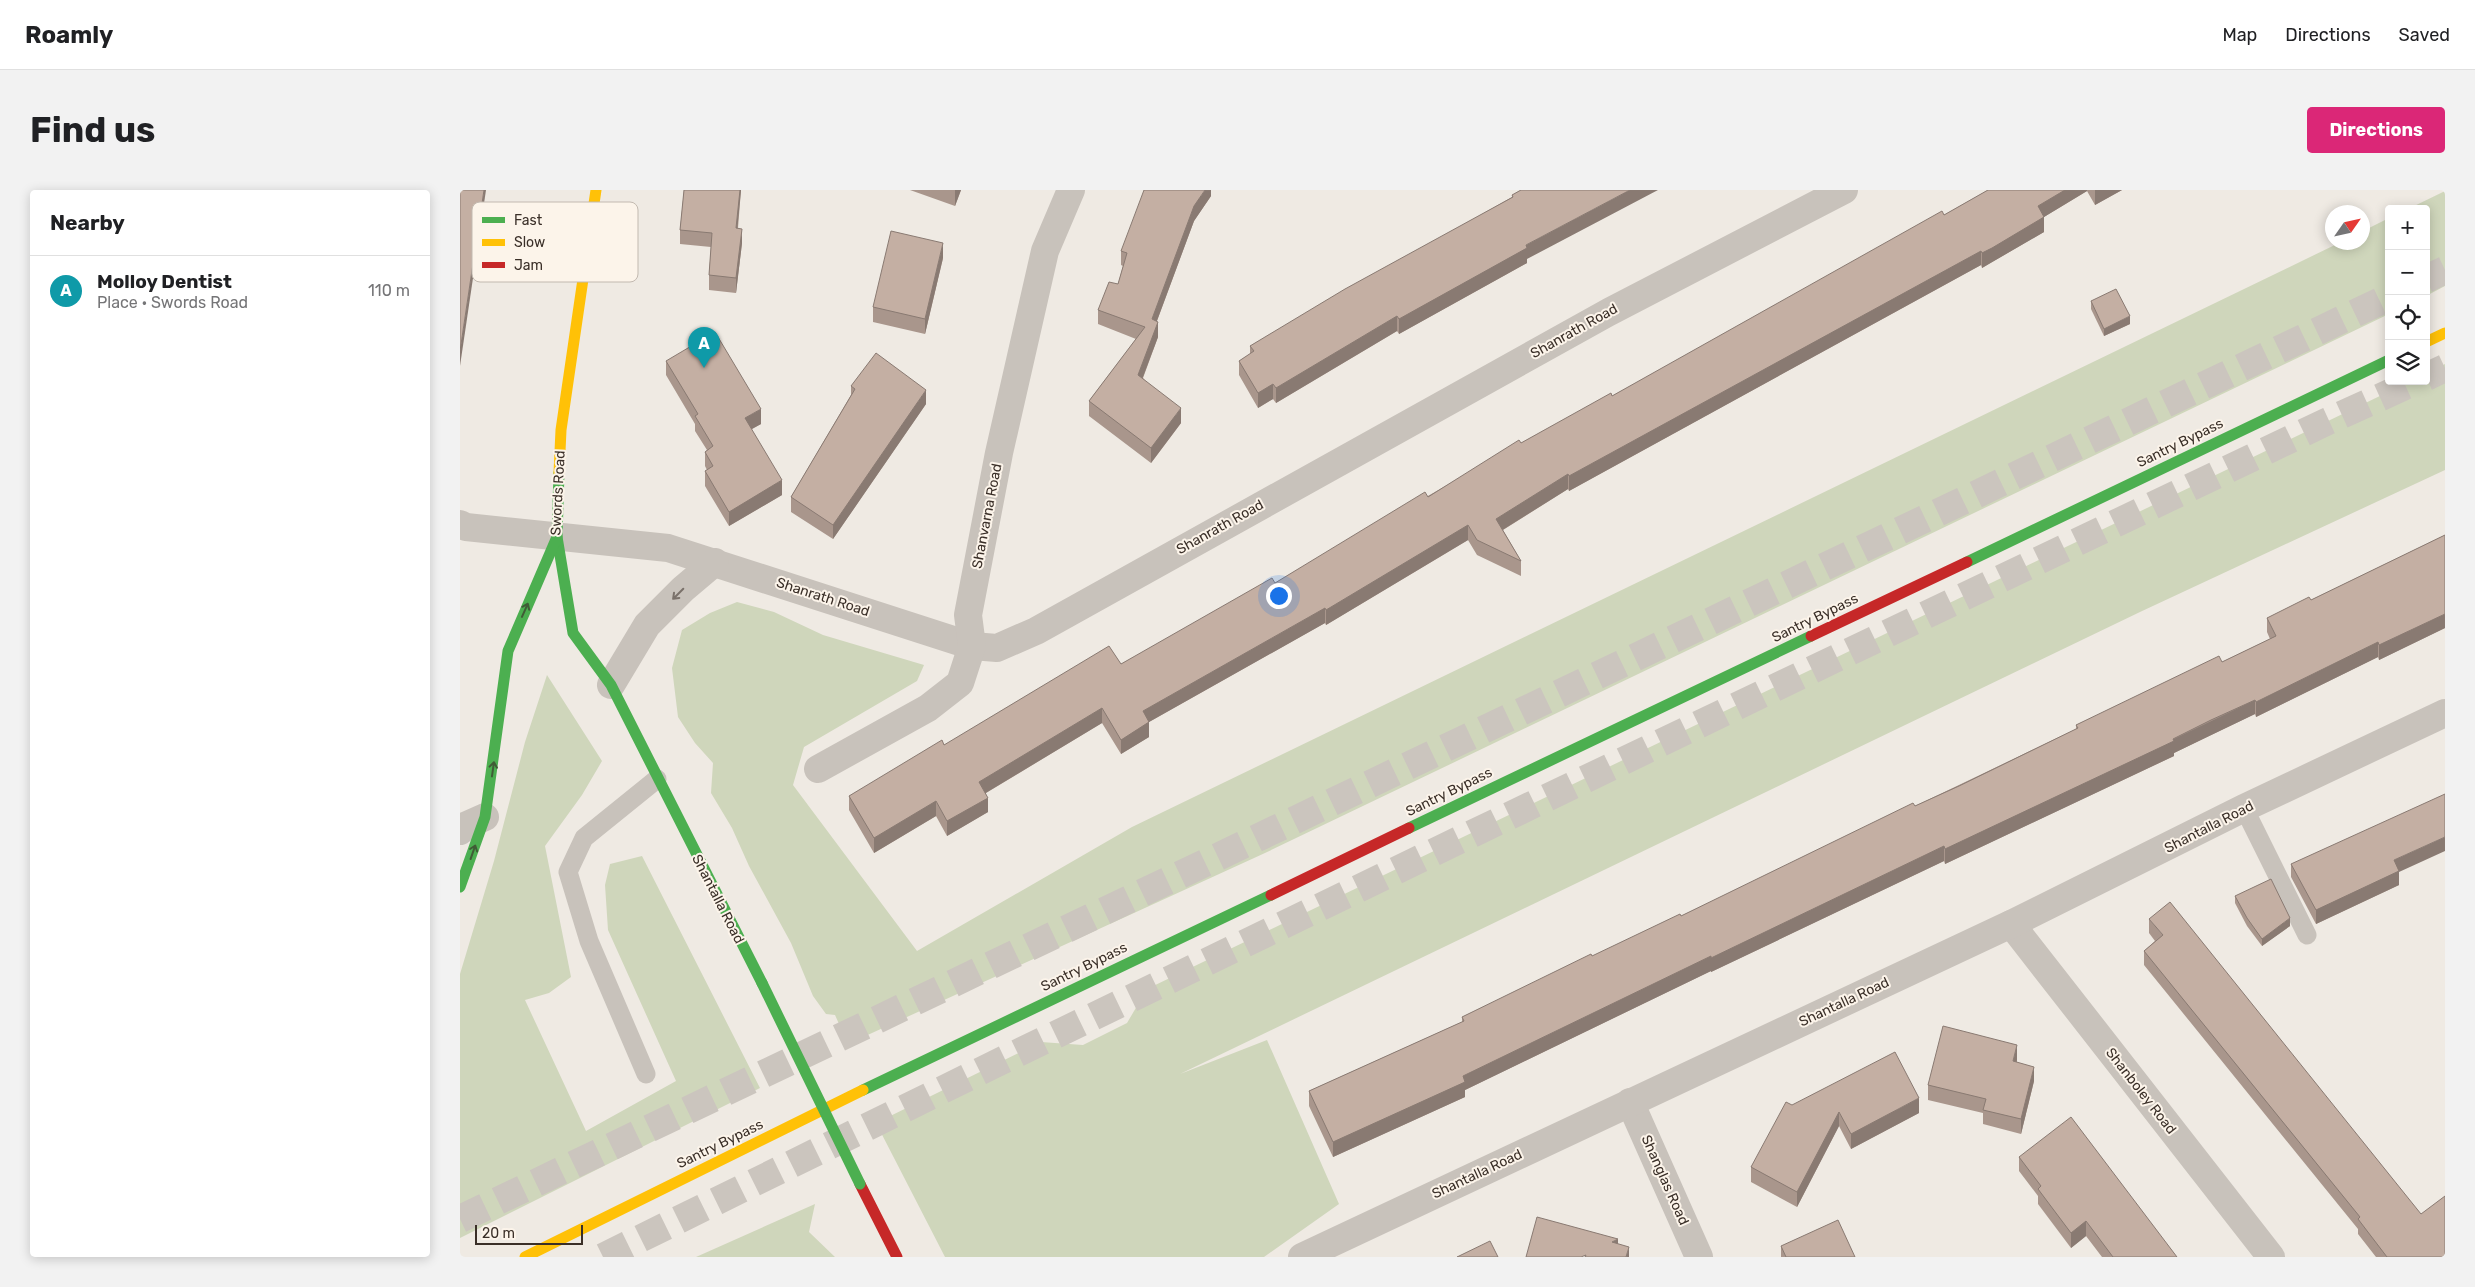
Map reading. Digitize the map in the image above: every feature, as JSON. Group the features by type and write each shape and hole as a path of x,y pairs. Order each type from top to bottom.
{"main road":[{"name":"Swords Road","path":"460,887 485,817 508,651 557,537 561,430 583,282"},
{"path":"2430,340 2445,333"},
{"name":"Santry Bypass","path":"525,1257 940,1053 2385,362"},
{"name":"Shantalla Road","path":"557,537 573,633 611,685 762,983 892,1254"}],"street":[{"name":"Shanvarna Road","path":"818,770 928,708 960,683 972,646 968,615 999,453 1045,251 1072,190"},
{"name":"Shanrath Road","path":"460,524 466,527 668,548 972,646 997,648 1036,631 1610,312 1844,190"},
{"path":"611,685 647,625 683,588 715,562"},
{"name":"Shantalla Road","path":"1302,1257 2011,924 2244,808 2445,714"},
{"path":"460,831 467,824 485,817"},
{"name":"Shanboley Road","path":"2011,924 2270,1257"},
{"name":"Shanglas Road","path":"1630,1102 1699,1257"}],"lane":[{"path":"646,1074 589,941 568,872 584,838 657,779"},
{"path":"2244,808 2307,935"}],"green space":[{"path":"2445,191 2445,286 2430,294 2430,205 2416,205"},
{"path":"2385,220 2385,316 1265,853 848,1044 835,1015 826,1014 813,996 791,943 749,866 732,828 711,793 713,763 695,743 678,717 672,668 682,630 710,613 737,602 774,612 823,635 924,665 917,681 804,747 793,785 917,951 1132,827 2325,250 2370,250 2370,228"},
{"path":"2445,364 2445,470 2140,612 1180,1074 1267,1040 1339,1204 1264,1257 945,1257 876,1123 1041,1042 1083,1045 1127,1023 1147,989 2403,385 2430,385 2430,372"},
{"path":"547,675 602,761 582,795 545,846 571,977 549,993 525,1000 586,1131 676,1081 608,930 605,885 610,864 642,856 760,1088 460,1238 460,974 494,861 525,742"},
{"path":"815,1204 809,1232 835,1257 696,1257"}],"building":[{"path":"460,190 484,190 482,202 472,202 472,270 460,351"},
{"path":"684,190 740,190 736,228 742,229 736,278 709,275 712,233 680,230"},
{"path":"1144,190 1205,190 1194,206 1152,319 1158,322 1138,375 1181,408 1151,448 1089,401 1145,327 1098,310 1109,282 1118,284 1127,253 1121,251"},
{"path":"1521,190 1630,190 1526,245 1527,248 1399,319 1397,316 1276,388 1273,384 1258,393 1239,361 1254,351 1250,346 1345,289 1513,197 1512,195"},
{"path":"1988,190 2065,190 2038,206 2044,217 1992,248 1982,253 1981,251 1569,476 1568,474 1496,519 1521,561 1477,540 1468,525 1326,610 1325,608 1143,711 1149,722 1121,740 1102,708 979,782 988,798 947,821 936,801 874,838 849,796 942,740 944,745 1109,646 1121,664 1272,578 1275,583 1425,492 1428,497 1519,440 1521,443 1611,393 1612,396 1942,211 1944,215"},
{"path":"891,231 943,243 925,319 873,307"},
{"path":"2116,289 2130,316 2104,329 2091,301"},
{"path":"715,332 761,409 745,418 782,480 729,512 705,471 713,466 705,452 713,446 695,416 698,414 666,361"},
{"path":"876,353 926,390 833,525 791,497 855,389 851,386"},
{"path":"2445,535 2445,614 2379,645 2378,642 2256,702 2255,700 2211,720 2173,739 2174,741 1945,849 1944,846 1711,958 1711,956 1463,1076 1465,1082 1333,1142 1309,1091 1464,1021 1462,1017 1591,954 1592,956 1680,914 1681,916 1913,803 1915,806 1959,786 2078,728 2076,725 2219,656 2222,662 2276,636 2267,618 2309,597 2311,600"},
{"path":"2445,794 2445,837 2394,860 2399,871 2316,910 2291,864"},
{"path":"2271,879 2290,918 2262,939 2247,918 2235,896"},
{"path":"2170,902 2421,1214 2445,1196 2445,1257 2387,1257 2358,1219 2360,1217 2144,951 2163,935 2149,919"},
{"path":"1943,1026 2017,1045 2013,1061 2034,1067 2021,1119 1983,1110 1986,1099 1928,1085"},
{"path":"1895,1052 1919,1098 1851,1134 1839,1112 1797,1192 1751,1167 1786,1102 1792,1105"},
{"path":"2071,1117 2177,1257 2113,1257 2086,1221 2071,1233 2038,1189 2041,1186 2019,1157"},
{"path":"1537,1217 1618,1239 1612,1242 1629,1247 1626,1257 1585,1257 1586,1255 1581,1257 1526,1257"},
{"path":"1838,1220 1855,1257 1786,1257 1781,1246"},
{"path":"1490,1241 1498,1257 1457,1257"}],"tunnel":[{"path":"2430,277 2445,270"},
{"path":"460,1219 2385,299"},
{"path":"2430,375 2445,368"},
{"path":"603,1257 995,1064 2326,422 2407,385"}],"traffic: fast":[{"path":"1967,562 2385,362"},
{"path":"460,887 485,817 508,651 557,537 559,473"},
{"path":"557,537 573,633 611,685 762,983"},
{"path":"1409,828 1811,636"},
{"path":"863,1090 1271,895"},
{"path":"762,983 860,1184"}],"traffic: slow":[{"path":"594,202 596,190"},
{"path":"559,473 561,430 583,282"},
{"path":"2430,340 2445,333"},
{"path":"525,1257 863,1090"}],"traffic: jam":[{"path":"1811,636 1967,562"},
{"path":"1271,895 1409,828"},
{"path":"860,1184 897,1257"}],"place":[{"name":"Molloy Dentist","path":"704,368"}]}
